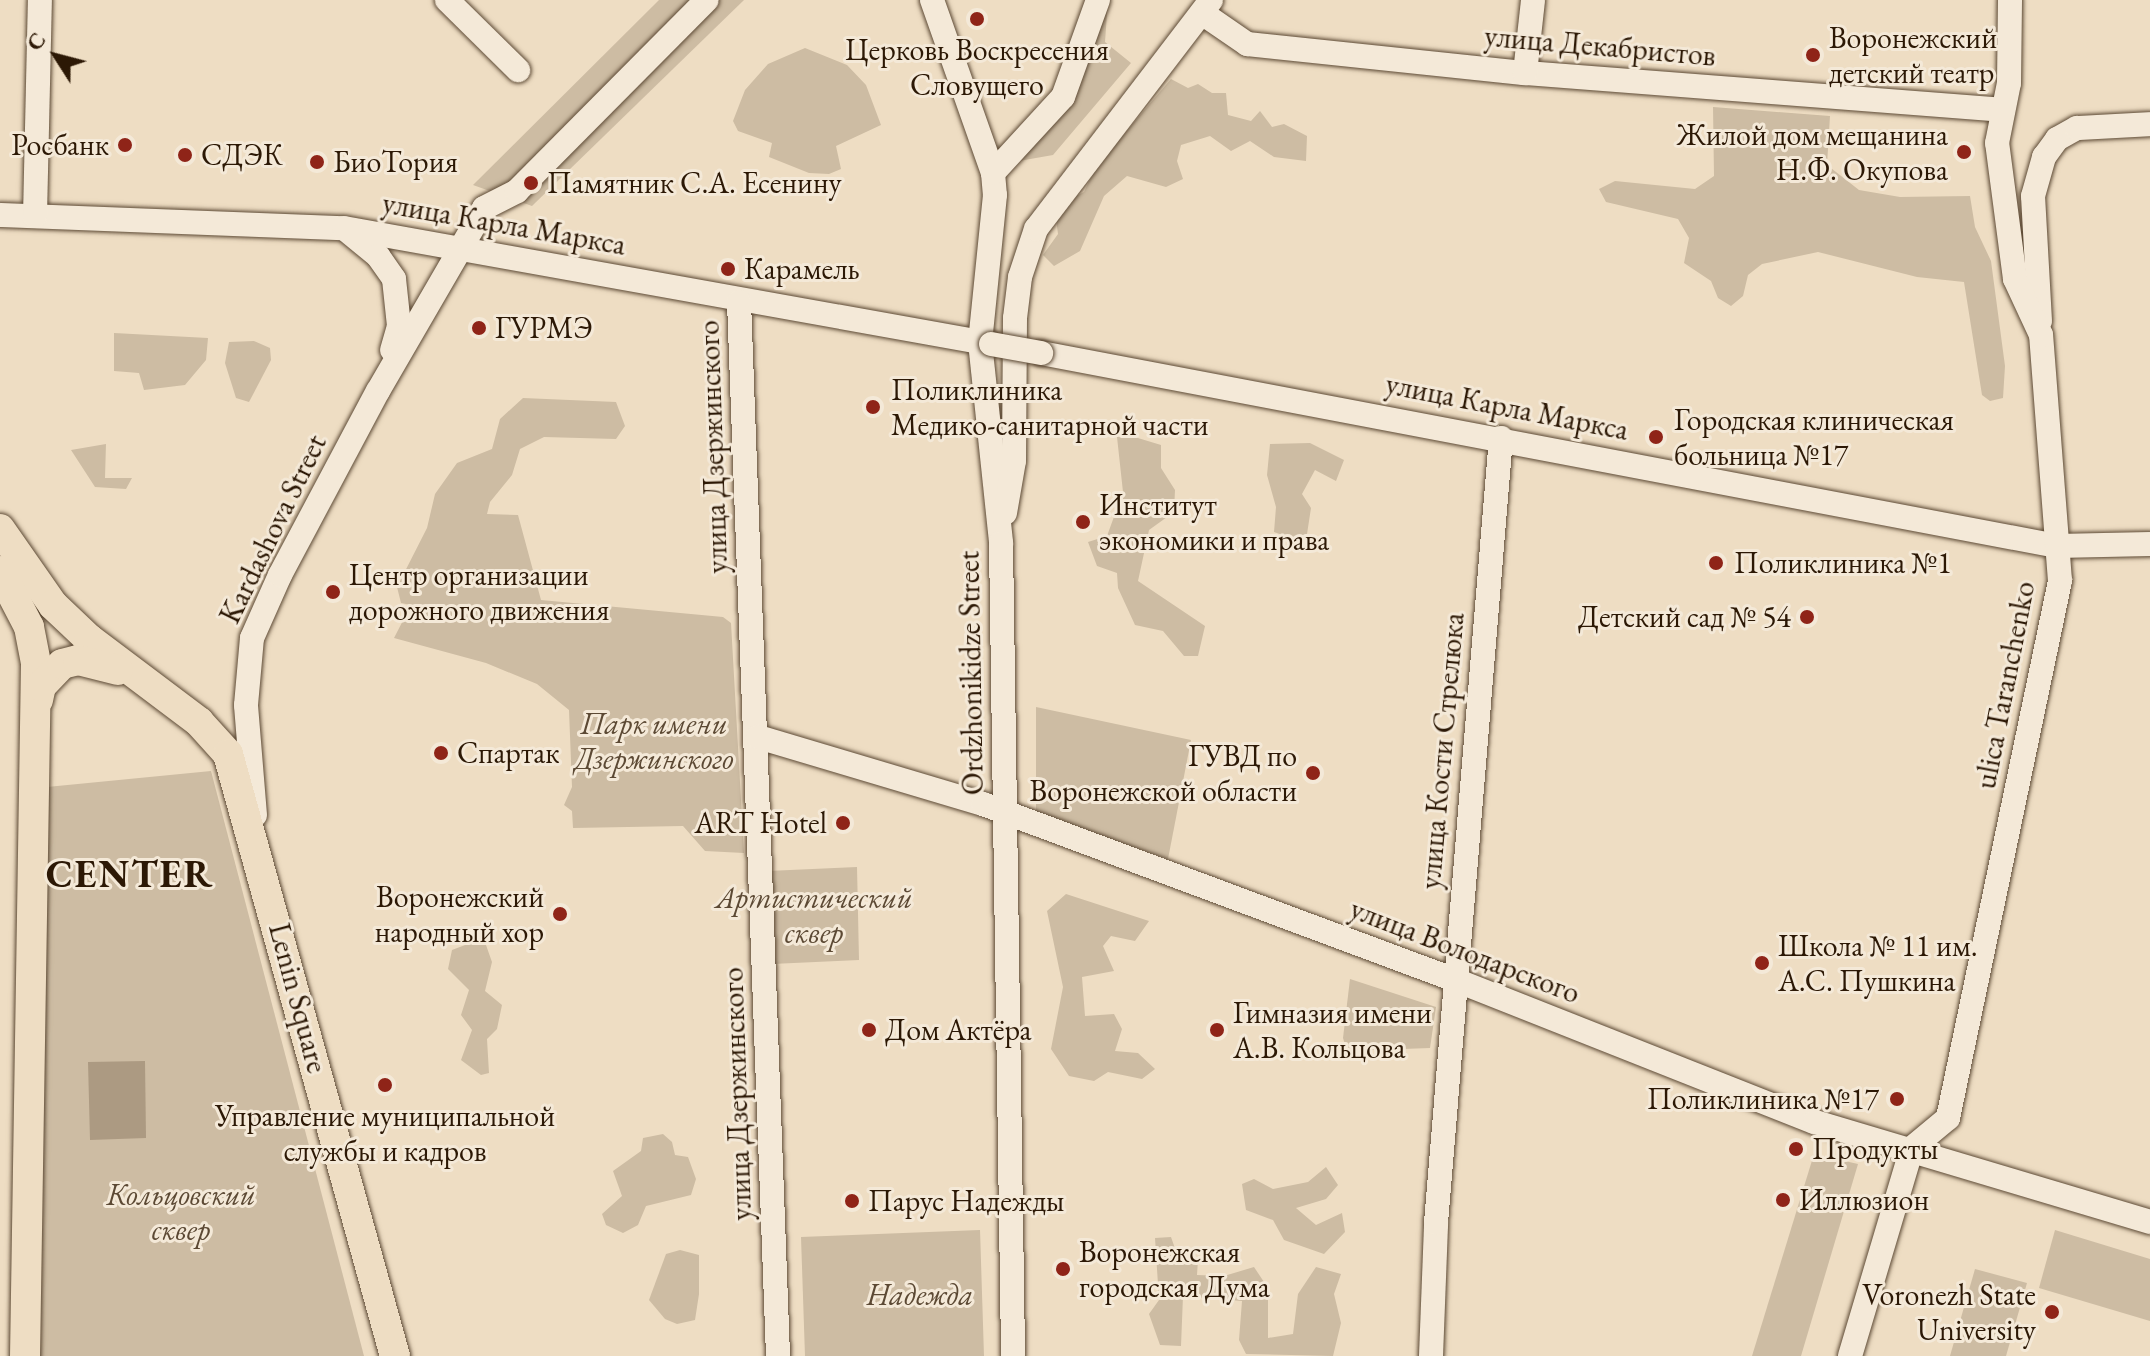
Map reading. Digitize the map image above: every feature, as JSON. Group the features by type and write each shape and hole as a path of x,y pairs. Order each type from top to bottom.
{"main road":[{"name":"Lenin Square","path":"0,529 53,605 138,679 199,722 228,754 258,846 395,1356"},
{"name":"Lenin Square","path":"0,571 29,627 36,664 25,1356"},
{"name":"Lenin Square","path":"34,719 41,686 62,664 98,662 138,679"}],"street":[{"path":"35,216 40,0"},
{"path":"447,0 518,70"},
{"name":"Kardashova Street","path":"258,846 246,705 252,638 280,575 378,391 484,208 517,191 707,0"},
{"name":"Ordzhonikidze Street","path":"932,0 993,173 986,343 1001,543 1013,1356"},
{"path":"993,173 1063,97 1098,0"},
{"path":"1525,73 1533,0"},
{"name":"ulica Taranchenko","path":"1912,1148 1948,1118 2060,581 2041,335 2015,279 1997,143 2009,83 2010,0"},
{"path":"1001,543 1014,461 1015,318 1020,277 1036,229 1206,6"},
{"name":"улица Декабристов","path":"1206,6 1247,44 1525,73 2003,110"},
{"path":"2041,335 2033,196 2044,157 2057,139 2077,128 2150,124"},
{"name":"улица Карла Маркса","path":"0,215 344,228 461,246 739,302 986,343 1501,438 2057,546 2150,545"},
{"name":"Kardashova Street","path":"344,228 378,256 394,279 399,326 378,391"},
{"name":"улица Дзержинского","path":"739,302 758,737 778,1356"},
{"name":"улица Кости Стрелюка","path":"1431,1356 1436,1223 1501,438"},
{"name":"улица Володарского","path":"758,737 1007,815 1458,981 1815,1122 1912,1148 2150,1222"},
{"path":"1850,1356 1912,1148"}],"green space":[{"path":"659,0 744,0 532,206 473,185"},
{"path":"1108,0 1105,42 1131,63 1053,155 1013,162"},
{"path":"805,48 847,65 866,85 881,125 836,146 841,169 829,174 809,173 769,157 772,143 738,131 733,121 745,90 768,64"},
{"path":"1171,79 1188,88 1198,84 1212,93 1226,93 1228,115 1251,121 1260,111 1272,127 1284,124 1307,136 1306,161 1274,157 1250,141 1231,151 1210,136 1181,145 1177,161 1183,179 1166,187 1127,176 1104,196 1080,251 1054,266 1043,255 1058,234 1056,219 1068,200 1084,192 1096,167"},
{"path":"1713,107 1830,116 1827,165 1859,190 1900,197 1970,196 1975,227 1991,261 2005,366 2003,398 1990,401 1982,395 1964,282 1917,277 1818,252 1762,264 1748,275 1743,296 1731,306 1718,298 1711,281 1684,263 1689,238 1678,219 1606,202 1599,189 1615,181 1695,189 1714,176"},
{"path":"114,333 208,338 206,360 185,385 144,390 139,373 114,371"},
{"path":"254,341 270,348 271,360 249,402 236,398 225,363 229,342"},
{"name":"Парк имени Дзержинского","path":"523,398 616,402 625,426 616,439 544,437 520,449 512,475 490,502 487,514 518,515 541,600 723,617 731,623 744,853 705,851 683,826 573,828 572,811 564,805 572,787 569,710 537,684 486,663 394,638 411,605 401,603 397,587 427,528 435,494 457,463 492,449 500,419"},
{"path":"1128,435 1161,445 1161,468 1175,490 1174,512 1149,530 1138,581 1205,626 1198,656 1184,656 1163,631 1135,625 1118,588 1117,573 1097,566 1088,542 1107,536 1123,492 1117,437"},
{"path":"1310,443 1344,460 1336,481 1315,470 1302,494 1311,508 1307,534 1299,541 1274,532 1276,507 1267,475 1270,444"},
{"path":"106,444 105,478 132,478 126,489 95,487 71,450"},
{"path":"1036,707 1191,740 1168,859 1036,814"},
{"name":"Кольцовский сквер","path":"211,771 364,1356 40,1356 47,787"},
{"name":"Артистический сквер","path":"857,867 859,960 772,964 768,871"},
{"path":"1066,894 1149,921 1135,941 1111,936 1103,946 1114,971 1082,977 1085,1016 1114,1014 1122,1029 1115,1051 1138,1053 1155,1069 1142,1079 1108,1072 1094,1081 1069,1076 1051,1049 1063,987 1047,911"},
{"path":"473,942 486,945 492,962 485,991 502,1005 497,1029 487,1039 489,1073 481,1075 461,1060 472,1030 461,1015 469,990 448,969 452,950"},
{"path":"1350,979 1436,1007 1430,1048 1347,1051 1343,1038"},
{"path":"663,1134 672,1142 675,1155 688,1157 696,1179 691,1195 646,1206 638,1225 623,1233 606,1225 602,1214 622,1196 613,1171 641,1151 643,1138"},
{"path":"1814,1154 1858,1164 1801,1356 1752,1356"},
{"path":"1326,1167 1338,1185 1326,1199 1296,1208 1316,1225 1342,1213 1345,1232 1324,1254 1284,1240 1273,1220 1246,1210 1242,1184 1254,1179 1273,1189 1308,1182"},
{"name":"Надежда","path":"980,1230 984,1356 805,1356 801,1237"},
{"path":"2055,1230 2150,1259 2150,1321 2039,1288"},
{"path":"1171,1237 1178,1257 1198,1260 1197,1275 1224,1276 1254,1267 1268,1288 1268,1338 1293,1334 1298,1294 1316,1267 1341,1274 1334,1294 1341,1323 1333,1356 1246,1354 1239,1340 1242,1301 1183,1296 1181,1346 1160,1345 1149,1314 1159,1300 1155,1238"},
{"path":"680,1250 699,1255 699,1294 695,1320 677,1324 665,1319 649,1300 666,1254"},
{"path":"1975,1269 2027,1283 2006,1356 1950,1356"}],"shaded area":[{"path":"145,1061 146,1138 90,1140 88,1062"}],"place":[{"name":"Церковь Воскресения Словущего","path":"977,19"},
{"name":"Воронежский детский театр","path":"1813,55"},
{"name":"Росбанк","path":"125,145"},
{"name":"Жилой дом мещанина Н.Ф. Окупова","path":"1964,152"},
{"name":"СДЭК","path":"185,155"},
{"name":"БиоТория","path":"317,162"},
{"name":"Памятник С.А. Есенину","path":"531,183"},
{"name":"Карамель","path":"728,269"},
{"name":"ГУРМЭ","path":"479,328"},
{"name":"Поликлиника Медико-санитарной части","path":"873,407"},
{"name":"Городская клиническая больница №17","path":"1656,437"},
{"name":"Институт экономики и права","path":"1083,522"},
{"name":"Поликлиника №1","path":"1716,563"},
{"name":"Центр организации дорожного движения","path":"333,592"},
{"name":"Детский сад № 54","path":"1807,617"},
{"name":"Спартак","path":"441,753"},
{"name":"ГУВД по Воронежской области","path":"1313,773"},
{"name":"ART Hotel","path":"843,823"},
{"name":"Воронежский народный хор","path":"560,914"},
{"name":"Школа № 11 им. А.С. Пушкина","path":"1762,963"},
{"name":"Дом Актёра","path":"869,1030"},
{"name":"Гимназия имени А.В. Кольцова","path":"1217,1030"},
{"name":"Управление муниципальной службы и кадров","path":"385,1085"},
{"name":"Поликлиника №17","path":"1897,1099"},
{"name":"Продукты","path":"1796,1149"},
{"name":"Иллюзион","path":"1783,1200"},
{"name":"Парус Надежды","path":"852,1201"},
{"name":"Воронежская городская Дума","path":"1063,1269"},
{"name":"Voronezh State University","path":"2052,1312"}],"district":[{"name":"CENTER","path":"130,874"}]}
